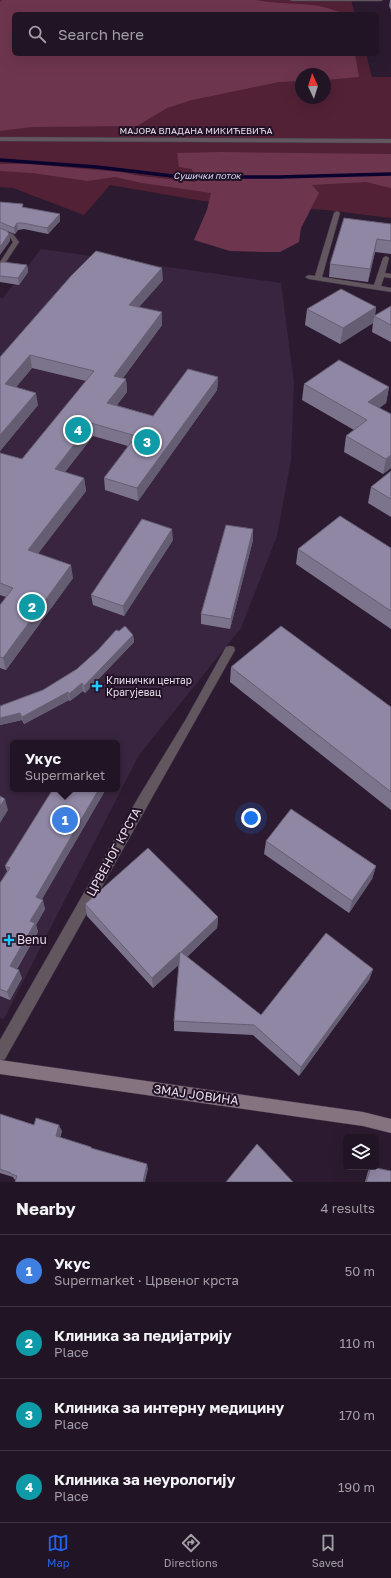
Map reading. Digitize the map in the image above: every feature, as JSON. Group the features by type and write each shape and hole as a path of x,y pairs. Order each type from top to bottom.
{"main road":[{"name":"ЗМАЈ ЈОВИНА","path":"0,1067 363,1119 391,1126"}],"street":[{"path":"292,0 381,0"},
{"name":"МАЈОРА ВЛАДАНА МИКИЋЕВИЋА","path":"0,139 391,141"},
{"path":"318,278 337,225 337,213"},
{"path":"0,231 11,235 16,242 0,267"},
{"path":"377,288 386,258"},
{"path":"381,275 391,276"},
{"path":"309,276 391,290"},
{"name":"ЦРВЕНОГ КРСТА","path":"0,1054 142,802 190,722 230,650"}],"shaded area":[{"path":"0,0 351,0 354,12 12,12 12,56 367,56 372,77 391,77 391,218 326,210 203,201 110,185 84,215 13,188 0,187"},
{"path":"2,0 256,0 311,5 338,12 12,12 12,56 355,56 359,77 331,79 331,68 295,68 295,81 279,82 192,100 167,108 137,126 32,127 0,131 0,2"},
{"path":"222,152 391,154 391,188 366,182 312,185 319,193 301,228 299,242 280,252 230,251 194,240 207,210 211,193 142,183 115,177 87,181 33,173 0,171 0,164 29,164 120,172 195,182 192,169 179,167 177,153"},
{"name":"Клинички центар Крагујевац","path":"41,249 281,283 294,383 291,460 277,536 241,628 139,755 4,1019 0,1018 0,298 3,298"}],"building":[{"path":"0,202 23,204 22,207 60,214 47,228 17,223 14,228 0,222"},
{"path":"344,218 391,224 391,241 377,239 370,269 330,264"},
{"path":"0,228 7,231 9,234 0,247"},
{"path":"96,251 162,268 129,305 162,312 114,376 126,379 107,403 153,416 188,369 218,377 137,488 104,478 136,436 91,423 55,469 84,478 28,550 71,565 3,658 0,657 0,605 13,588 0,583 0,453 22,459 94,371 30,355 5,384 36,393 0,435 0,357 71,276"},
{"path":"3,262 27,265 18,278 0,276 0,263"},
{"path":"341,289 376,307 343,328 307,309"},
{"path":"391,306 391,325 374,316"},
{"path":"339,360 389,387 368,402 391,414 391,455 386,459 346,436 367,420 304,384"},
{"path":"391,471 391,499 371,487"},
{"path":"340,516 391,548 391,611 298,549"},
{"path":"142,519 172,529 123,606 91,595"},
{"path":"226,525 253,529 231,619 201,614"},
{"path":"125,626 133,635 84,686 82,683 69,694 68,692 22,717 20,713 0,718 0,706 43,690 77,669 98,650 116,630 119,631"},
{"path":"281,626 391,707 391,792 231,667"},
{"path":"51,792 97,792 36,897 43,900 30,921 35,923 10,966 19,970 7,992 0,989 0,883 10,868 5,866"},
{"path":"0,796 5,799 0,806"},
{"path":"291,809 376,866 352,901 266,841"},
{"path":"148,848 218,917 181,952 261,1015 326,933 373,969 301,1067 254,1025 174,1021 180,952 152,978 85,904"},
{"path":"0,1114 34,1125 36,1118 59,1125 56,1136 147,1164 143,1182 15,1182 17,1176 0,1169"},
{"path":"257,1144 293,1182 226,1182"},
{"path":"379,1169 391,1171 391,1182 366,1182 370,1170 379,1170"}],"waterway":[{"name":"Сушички поток","path":"0,160 97,167 181,177 278,177 391,174"}],"place":[{"name":"Клиника за неурологију","path":"78,430"},
{"name":"Клиника за интерну медицину","path":"147,442"},
{"name":"Клиника за педијатрију","path":"32,607"},
{"name":"Клинички центар Крагујевац","path":"97,686"},
{"name":"Укус","path":"65,820"},
{"name":"Benu","path":"9,940"}]}
